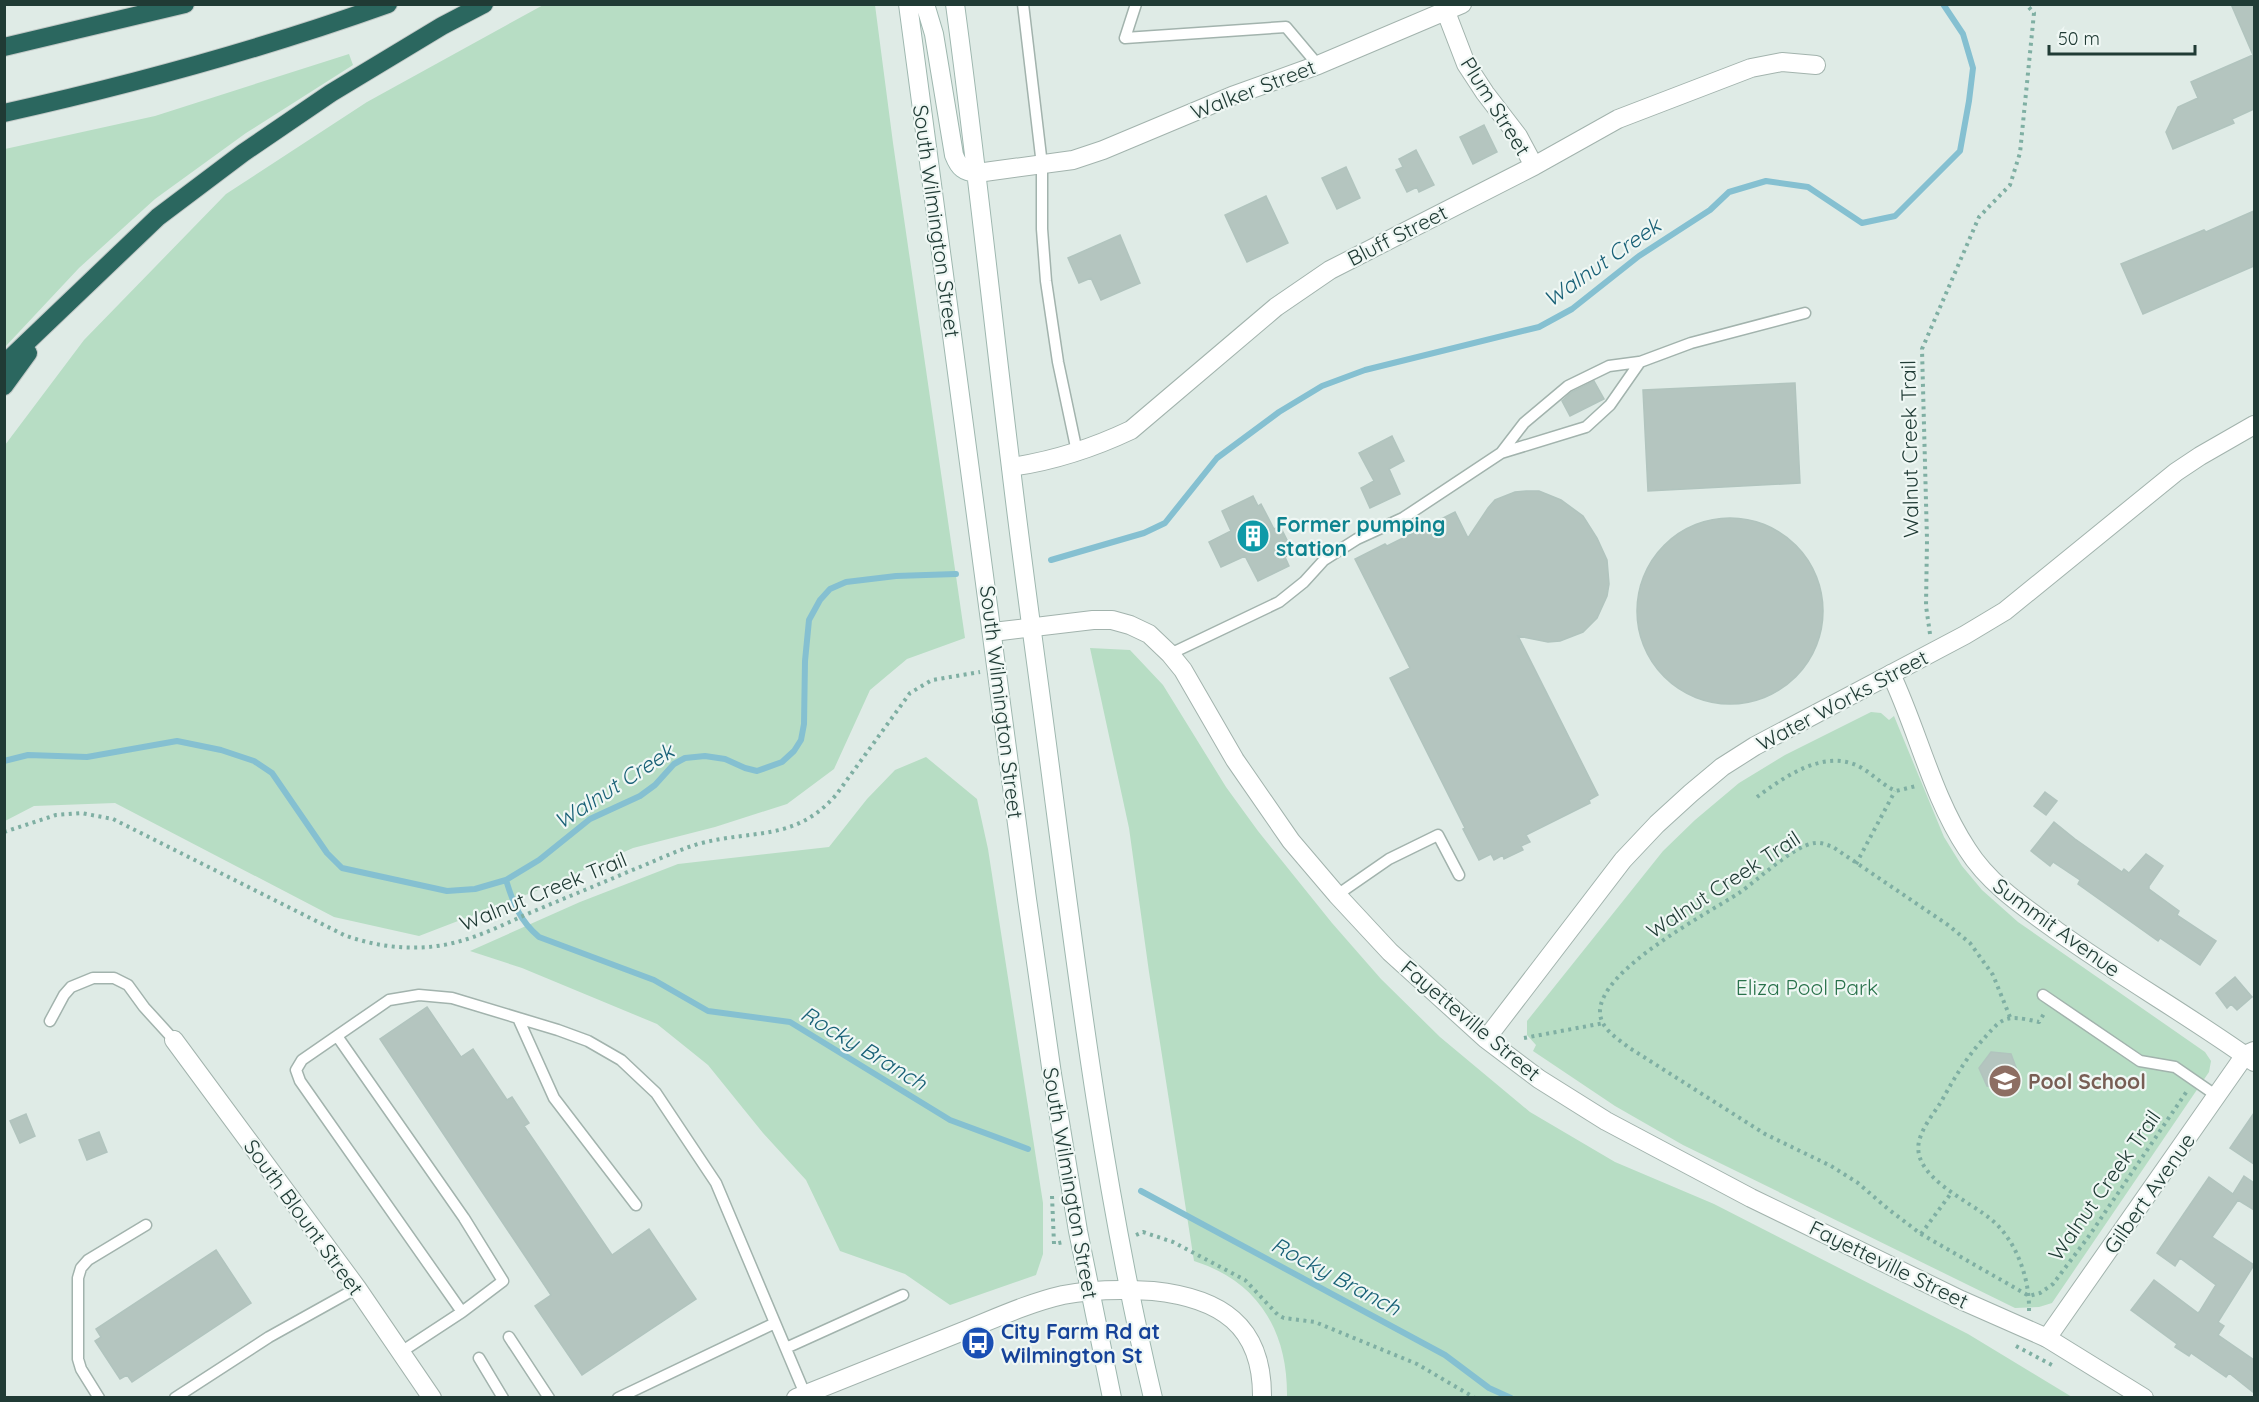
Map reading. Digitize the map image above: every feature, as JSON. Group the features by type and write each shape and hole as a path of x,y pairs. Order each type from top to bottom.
{"highway":[{"path":"4,47 185,4"},
{"path":"4,112 105,90 189,68 258,48 388,4"},
{"path":"4,364 159,217 243,153 331,93 442,26 484,4"},
{"path":"4,386 48,323"}],"street":[{"name":"South Wilmington Street","path":"908,4 1027,899 1089,1291 1112,1398"},
{"path":"925,4 934,34 954,155 964,171 977,172"},
{"name":"South Wilmington Street","path":"955,4 1011,467 1088,1044 1129,1289 1153,1398"},
{"name":"Walker Street","path":"977,172 1073,160 1103,150 1232,96 1318,65 1454,8"},
{"name":"Plum Street","path":"1454,8 1466,64 1518,136 1534,166"},
{"name":"Bluff Street","path":"1011,467 1038,464 1077,452 1104,443 1131,430 1276,307 1330,270 1534,166 1618,119 1751,68 1782,62 1816,64"},
{"name":"Water Works Street","path":"1486,1039 1623,861 1656,824 1722,767 1755,746 1965,636 2005,611 2176,472 2223,441 2254,425"},
{"name":"Fayetteville Street","path":"993,632 1093,620 1112,620 1149,634 1183,670 1235,760 1291,841 1390,952 1486,1039 1539,1079 1606,1121 1681,1162 1962,1300 2046,1338 2144,1398"},
{"name":"Summit Avenue","path":"1891,674 1905,703 1955,829 1967,850 1985,873 2007,894 2082,949 2251,1056"},
{"name":"South Blount Street","path":"174,1040 357,1288 432,1398"},
{"name":"Gilbert Avenue","path":"2046,1338 2217,1096 2251,1056"},
{"path":"800,1396 1035,1303 1089,1291 1129,1289 1188,1296 1226,1312 1241,1327 1253,1345 1262,1376 1262,1398"}],"lane":[{"path":"1023,4 1042,165 1042,229 1048,295 1058,362 1077,452"},
{"path":"1136,4 1125,38 1286,27 1318,65"},
{"path":"1501,453 1524,423 1568,386 1609,366 1639,362 1691,343 1805,313"},
{"path":"1170,654 1279,602 1304,582 1324,560 1357,539 1402,518 1501,453 1586,427 1610,405 1639,362"},
{"path":"1338,895 1389,859 1438,835 1459,875"},
{"path":"50,1021 70,987 93,978 114,978 128,985 144,1007 174,1040"},
{"path":"462,1312 300,1082 296,1070 302,1060 389,1000 406,995 419,994 452,998 588,1041 621,1060 656,1093 716,1184 786,1348 800,1396"},
{"path":"2047,998 2140,1061 2175,1067 2217,1096"},
{"path":"518,1018 554,1098 636,1205"},
{"path":"337,1036 464,1218 503,1281 462,1312 401,1352"},
{"path":"99,1398 81,1369 78,1359 78,1278 81,1268 88,1260 146,1225"},
{"path":"175,1398 269,1337 357,1288"},
{"path":"786,1348 903,1295"},
{"path":"618,1398 775,1323"},
{"path":"509,1336 549,1398"},
{"path":"479,1358 503,1398"}],"path":[{"name":"Walnut Creek Trail","path":"1930,634 1926,606 1927,540 1922,349 1979,217 2010,185 2020,153 2034,13 2026,4"},
{"name":"Walnut Creek Trail","path":"4,832 56,815 81,813 113,819 344,935 368,944 422,947 456,942 697,845 776,831 805,822 836,795 910,693 932,680 980,672"},
{"path":"1757,798 1778,781 1806,768 1835,760 1855,765 1896,791 1916,786 1933,778"},
{"path":"1856,864 1896,791"},
{"name":"Walnut Creek Trail","path":"1604,1023 1600,1012 1609,989 1628,968 1658,942 1757,881 1795,851 1814,843 1823,843 1833,847 1947,925 1970,944 1993,975 2010,1017 1998,1023 1966,1059 1920,1138 1920,1158 1926,1169 1952,1192 1995,1222 2010,1243 2022,1268 2029,1296 2029,1312"},
{"path":"2010,1017 2039,1022 2047,998"},
{"path":"1524,1038 1604,1023 1610,1032 1628,1047 1712,1101 1765,1134 1831,1166 1858,1183 1921,1234 2029,1296"},
{"name":"Walnut Creek Trail","path":"2029,1296 2040,1293 2053,1284 2089,1236 2194,1080"},
{"path":"1921,1234 1952,1192"},
{"path":"1134,1236 1143,1232 1173,1242 1245,1280 1278,1316 1315,1322 1417,1364 1475,1398"}],"green space":[{"path":"545,4 875,5 965,638 907,659 870,690 834,769 787,804 715,827 633,848 536,891 419,936 334,917 115,803 34,806 5,821 5,445 84,340 226,194 367,102"},
{"path":"349,54 353,65 246,133 155,199 79,268 5,347 5,149 155,116"},
{"path":"1090,648 1130,650 1163,685 1226,787 1258,831 1332,923 1381,979 1440,1037 1530,1112 1615,1162 1714,1204 1968,1334 2072,1397 1287,1397 1282,1351 1275,1330 1265,1312 1252,1295 1236,1281 1194,1261 1129,828"},
{"name":"Eliza Pool Park","path":"1871,712 1881,713 1889,720 1894,716 1944,837 1962,866 1982,890 2018,922 2205,1052 2211,1061 2209,1072 2052,1303 2039,1307 2015,1308 1683,1145 1615,1106 1533,1051 1536,1045 1527,1035 1527,1021 1663,851 1695,820 1739,783 1785,755"},
{"path":"926,757 977,799 988,849 1043,1203 1043,1254 1036,1275 950,1305 905,1274 840,1251 806,1180 763,1133 708,1065 657,1024 522,968 470,951 580,902 678,864 829,847 867,799 895,770"}],"building":[{"path":"2231,4 2254,4 2254,109 2232,119 2234,123 2173,149 2166,132 2178,107 2198,98 2191,82 2253,55"},
{"path":"1484,125 1497,152 1473,164 1460,137"},
{"path":"1416,150 1434,185 1419,192 1417,187 1407,192 1396,170 1403,167 1399,159"},
{"path":"1346,167 1360,198 1337,209 1322,178"},
{"path":"1266,196 1288,243 1247,262 1225,215"},
{"path":"2254,211 2254,266 2143,314 2121,264"},
{"path":"1120,235 1140,283 1101,300 1091,278 1079,283 1068,258"},
{"path":"1594,381 1604,399 1570,416 1562,401 1572,392"},
{"path":"1795,383 1800,483 1648,491 1643,390"},
{"path":"1392,436 1404,461 1389,469 1400,494 1370,508 1361,488 1374,481 1359,453"},
{"path":"1539,491 1561,500 1583,516 1607,560 1609,584 1607,596 1597,618 1583,632 1560,641 1548,642 1518,636 1598,795 1589,800 1590,803 1526,835 1530,842 1521,846 1523,850 1504,859 1503,855 1494,860 1491,854 1479,860 1390,678 1410,668 1355,559 1385,544 1387,546 1455,512 1468,538 1495,500 1515,492"},
{"name":"Former pumping station","path":"1253,496 1258,506 1261,504 1274,529 1280,526 1293,552 1285,557 1289,566 1258,581 1245,556 1221,567 1209,542 1231,531 1222,511"},
{"path":"1730,518 1748,520 1765,526 1781,534 1795,546 1807,560 1815,576 1821,593 1823,611 1821,629 1815,646 1807,662 1795,676 1781,688 1765,696 1748,702 1730,704 1712,702 1695,696 1679,688 1665,676 1653,662 1645,646 1639,629 1637,611 1639,593 1645,576 1653,560 1665,546 1679,534 1695,526 1712,520"},
{"path":"2045,792 2057,801 2046,815 2034,806"},
{"path":"2054,822 2122,872 2124,869 2129,873 2146,854 2163,866 2149,889 2179,911 2177,915 2216,941 2200,965 2160,938 2158,941 2078,884 2080,880 2053,862 2050,866 2031,851"},
{"path":"2235,977 2252,997 2237,1010 2231,1004 2227,1008 2216,993"},
{"path":"427,1007 461,1057 473,1049 507,1100 512,1097 529,1123 524,1126 612,1255 649,1229 696,1299 582,1375 535,1306 551,1295 380,1039"},
{"path":"1991,1052 2011,1054 2018,1073 2007,1088 1987,1086 1979,1068"},
{"path":"2254,1113 2254,1164 2230,1148"},
{"path":"26,1114 35,1136 20,1143 10,1121"},
{"path":"99,1132 107,1152 87,1160 79,1140"},
{"path":"2244,1176 2254,1183 2254,1210 2238,1200 2212,1237 2254,1265 2218,1322 2224,1326 2218,1335 2254,1360 2254,1393 2229,1373 2226,1377 2191,1353 2189,1356 2175,1347 2177,1344 2131,1310 2154,1280 2198,1313 2200,1311 2216,1285 2180,1258 2175,1266 2157,1253 2209,1177 2233,1194"},
{"path":"216,1250 251,1303 132,1382 127,1375 120,1379 95,1341 101,1337 96,1329"}],"waterway":[{"name":"Walnut Creek","path":"1051,560 1144,533 1165,523 1217,458 1279,412 1322,386 1365,370 1539,327 1572,309 1639,256 1710,210 1729,192 1766,181 1808,187 1862,223 1895,216 1960,151 1973,68 1963,34 1943,4"},
{"name":"Walnut Creek","path":"4,761 28,755 87,757 177,741 221,750 254,761 272,773 327,853 342,868 447,891 475,889 506,880 539,860 590,819 640,796 655,785 674,764 685,758 705,756 725,759 757,771 782,762 794,751 801,740 804,724 805,661 809,620 820,600 830,589 846,582 896,576 956,574"},
{"name":"Rocky Branch","path":"506,880 518,911 539,937 654,980 708,1011 790,1022 950,1120 1028,1149"},
{"name":"Rocky Branch","path":"1141,1191 1445,1355 1489,1388 1511,1398"}],"place":[{"name":"Former pumping station","path":"1253,536"},
{"name":"Pool School","path":"2005,1081"},
{"name":"City Farm Rd at Wilmington St","path":"978,1343"}]}
